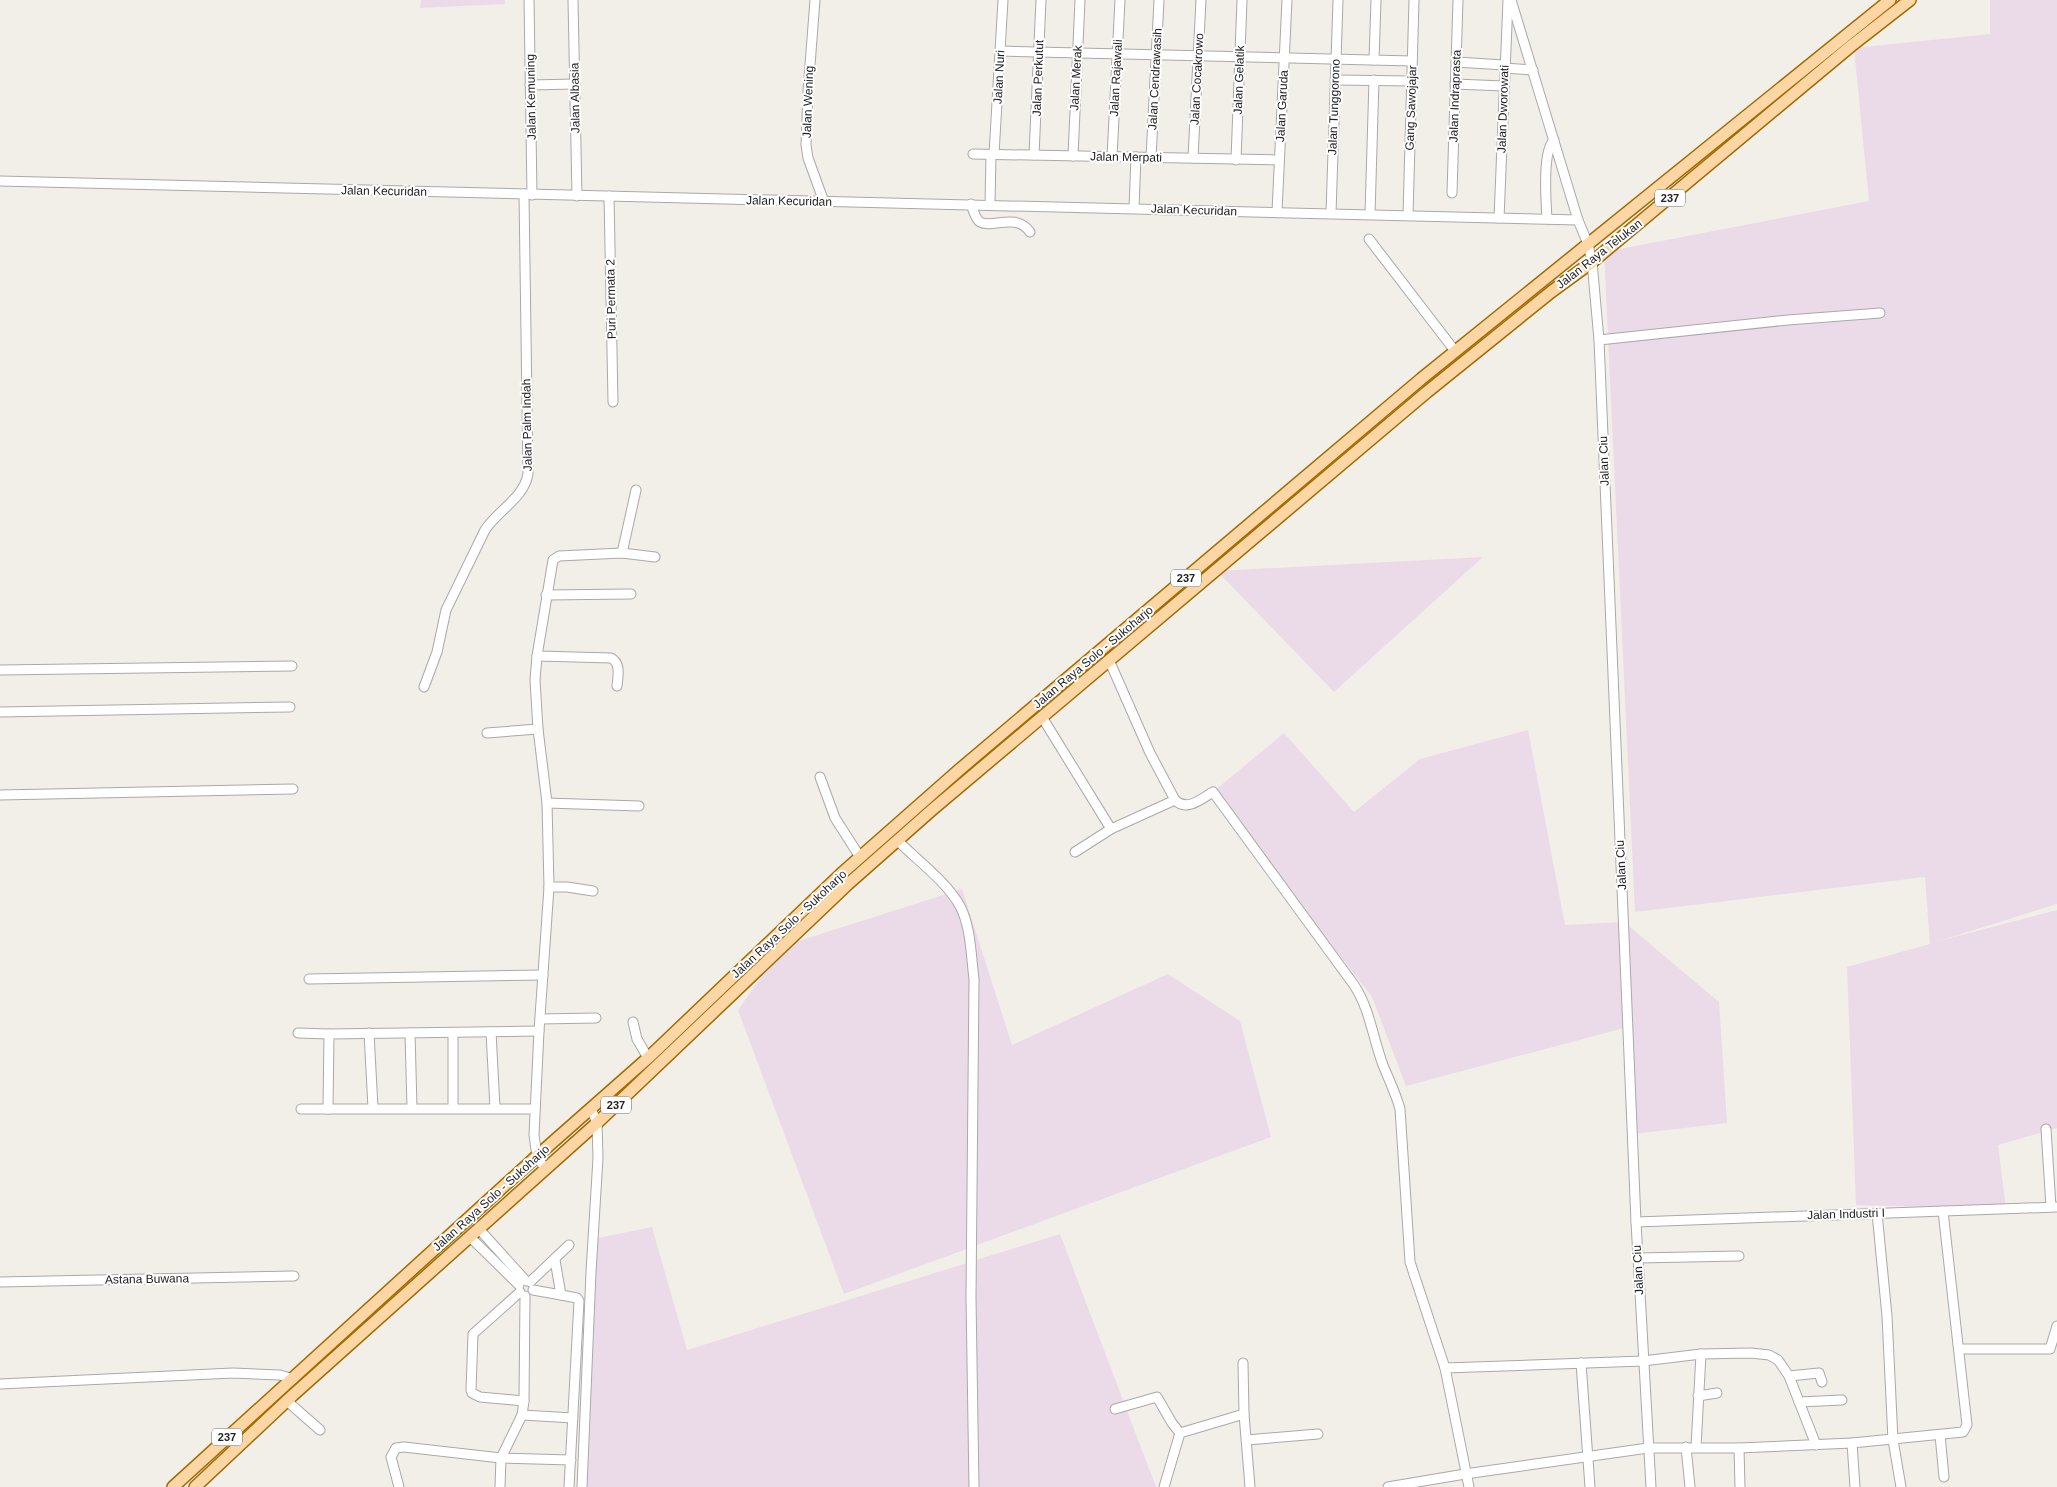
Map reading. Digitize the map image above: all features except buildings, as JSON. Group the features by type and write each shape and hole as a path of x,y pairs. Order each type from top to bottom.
{"main road":[{"name":"Jalan Raya Telukan","path":"1421,379 1719,136 1890,0"},
{"name":"Jalan Raya Telukan","path":"1426,392 1551,292 1592,262 1844,52 1910,0"},
{"name":"Jalan Raya Solo - Sukoharjo","path":"173,1487 537,1156 648,1058 860,857 1421,379"},
{"name":"Jalan Raya Solo - Sukoharjo","path":"195,1487 290,1398 597,1123 848,884 960,786 1426,392"},
{"path":"1366,425 1376,436"},
{"path":"215,1447 226,1459"}],"street":[{"name":"Jalan Kemuning","path":"528,194 529,0"},
{"name":"Jalan Albasia","path":"573,0 577,196"},
{"name":"Jalan Wening","path":"815,0 806,145 808,158 824,202"},
{"name":"Jalan Nuri","path":"990,204 1003,0"},
{"name":"Jalan Perkutut","path":"1034,155 1041,0"},
{"name":"Jalan Merak","path":"1072,156 1080,0"},
{"name":"Jalan Rajawali","path":"1112,157 1120,0"},
{"name":"Jalan Cendrawasih","path":"1151,158 1159,0"},
{"name":"Jalan Cocakrowo","path":"1193,158 1201,0"},
{"name":"Jalan Gelatik","path":"1236,160 1242,0"},
{"name":"Jalan Garuda","path":"1277,212 1287,0"},
{"name":"Jalan Tunggorono","path":"1331,213 1338,0"},
{"path":"1374,60 1376,0"},
{"name":"Gang Sawojajar","path":"1408,215 1414,0"},
{"name":"Jalan Indraprasta","path":"1452,193 1458,0"},
{"name":"Jalan Dworowati","path":"1499,218 1504,67 1510,0"},
{"name":"Jalan Ciu","path":"1510,0 1578,220 1588,244 1592,262 1599,340 1636,1222 1651,1487"},
{"path":"1000,51 1412,61"},
{"path":"1456,62 1533,70"},
{"path":"1335,80 1412,80"},
{"path":"1370,214 1374,80"},
{"path":"530,85 575,84"},
{"path":"1455,84 1504,86"},
{"path":"1547,219 1547,160 1550,144 1554,140"},
{"name":"Jalan Merpati","path":"973,154 1279,160"},
{"path":"1134,208 1136,157"},
{"name":"Jalan Kecuridan","path":"0,181 1578,220"},
{"name":"Jalan Palm Indah","path":"424,687 437,652 446,610 485,530 490,522 526,484 528,474 528,194"},
{"name":"Puri Permata 2","path":"609,196 613,402"},
{"path":"971,204 980,223 1016,222 1030,232"},
{"path":"1370,239 1455,351"},
{"path":"1599,340 1788,320 1880,313"},
{"path":"622,552 636,490"},
{"path":"545,1169 537,1156 534,1136 549,887 547,803 538,729 535,680 552,560 559,556 622,552 655,557"},
{"path":"546,595 630,594"},
{"path":"537,656 611,658 615,660 618,666 617,686"},
{"path":"1110,660 1150,753 1175,800 1180,805 1189,805 1213,792 1354,985 1363,1001 1400,1109 1410,1262 1445,1368 1469,1487"},
{"path":"0,670 292,666"},
{"path":"0,712 290,707"},
{"path":"1042,717 1111,829"},
{"path":"487,733 538,729"},
{"path":"820,777 835,818 860,857"},
{"path":"0,796 294,789"},
{"path":"1075,852 1111,829 1175,800"},
{"path":"547,803 639,806"},
{"path":"898,841 949,890 960,906 971,950 974,979 971,1297 974,1487"},
{"path":"549,887 567,887 593,891"},
{"path":"308,979 544,975"},
{"path":"540,1019 596,1018"},
{"path":"633,1022 637,1039 648,1058"},
{"path":"298,1033 453,1033 539,1030"},
{"path":"491,1032 495,1108"},
{"path":"368,1033 372,1108"},
{"path":"410,1033 412,1108"},
{"path":"453,1033 453,1108"},
{"path":"328,1109 329,1034"},
{"path":"301,1109 536,1109"},
{"path":"582,1487 598,1158 597,1123 591,1109"},
{"path":"2046,1129 2054,1207"},
{"name":"Jalan Industri I","path":"1636,1222 2054,1207"},
{"path":"1388,1487 1648,1448 1739,1448 1852,1444 1940,1436 1963,1432 1967,1425 1943,1211"},
{"path":"1877,1213 1888,1329 1893,1440 1900,1487"},
{"path":"479,1229 526,1288 524,1401 522,1415 501,1458 500,1487"},
{"path":"470,1237 526,1288 577,1298 579,1301 569,1487"},
{"path":"524,1401 480,1397 472,1393 473,1334 526,1288 569,1246"},
{"path":"1638,1258 1739,1256"},
{"path":"555,1260 561,1295"},
{"name":"Astana Buwana","path":"0,1282 294,1276"},
{"path":"1959,1349 2054,1350 2057,1326"},
{"path":"1445,1368 1643,1361 1701,1354 1751,1353 1770,1355 1778,1360 1789,1376 1816,1445"},
{"path":"1696,1447 1701,1354"},
{"path":"1243,1363 1244,1414 1250,1487"},
{"path":"1581,1364 1590,1487"},
{"path":"1789,1376 1816,1372 1819,1373 1822,1382"},
{"path":"0,1384 233,1373 266,1374 287,1384"},
{"path":"1698,1396 1717,1393"},
{"path":"1115,1409 1157,1397 1172,1424 1180,1433"},
{"path":"290,1398 320,1430"},
{"path":"1799,1402 1842,1400"},
{"path":"1180,1433 1244,1414"},
{"path":"522,1415 574,1418"},
{"path":"1164,1487 1180,1433"},
{"path":"1247,1440 1318,1434"},
{"path":"1940,1436 1944,1477"},
{"path":"1852,1444 1855,1487"},
{"path":"1686,1447 1690,1487"},
{"path":"399,1487 391,1457 396,1448 501,1458 571,1460"},
{"path":"1739,1448 1740,1487"}],"shaded area":[{"path":"421,0 505,0 505,4 420,8"},
{"path":"1990,0 2057,0 2057,904 1939,941 2057,910 2057,1128 1998,1145 2006,1209 1856,1205 1847,967 1930,944 1925,877 1635,912 1604,252 1869,201 1854,48 1990,34"},
{"path":"1483,557 1334,692 1217,571"},
{"path":"1528,730 1565,925 1624,922 1719,1002 1727,1123 1633,1134 1628,1027 1406,1086 1372,997 1213,792 1284,733 1354,812 1420,759"},
{"path":"962,889 1012,1045 1168,974 1240,1021 1271,1137 844,1294 738,1010 783,946"},
{"path":"652,1227 687,1350 1060,1234 1156,1487 582,1487 593,1239"}]}
